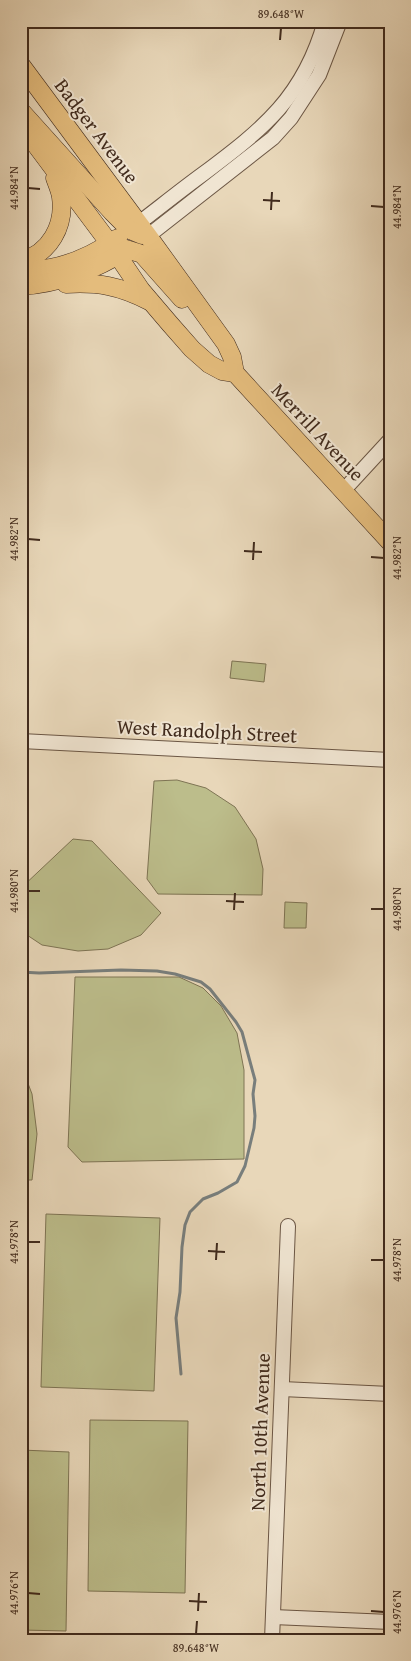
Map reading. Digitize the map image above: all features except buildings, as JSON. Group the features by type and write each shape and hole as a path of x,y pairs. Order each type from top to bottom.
{"main road":[{"name":"Badger Avenue","path":"21,65 139,230"},
{"path":"21,111 112,212 139,230 119,249 73,276 29,286"},
{"path":"21,125 51,166 119,249"},
{"path":"21,261 37,254 48,246 58,227 61,197 51,166"},
{"name":"Merrill Avenue","path":"139,230 226,344 232,356 235,373 390,542"},
{"path":"21,270 47,269 119,249 144,256 180,297 226,344"},
{"name":"Merrill Avenue","path":"119,249 152,303 204,361 219,370 235,373"},
{"path":"29,286 101,284 126,291 152,303"}],"street":[{"path":"139,230 254,135 275,114 289,97 306,70 325,21"},
{"path":"139,230 273,138 291,118 319,75 340,21"},
{"path":"343,491 390,440"},
{"name":"West Randolph Street","path":"21,741 390,760"},
{"name":"North 10th Avenue","path":"272,1640 288,1226"},
{"path":"282,1389 390,1394"},
{"path":"273,1617 390,1622"}],"green space":[{"path":"232,661 266,664 264,682 230,678"},
{"path":"177,780 206,788 235,807 256,839 263,869 262,895 158,894 147,879 154,781"},
{"path":"73,839 92,841 161,913 141,935 108,949 78,951 42,945 21,931 21,888"},
{"path":"285,902 307,903 306,928 284,928"},
{"path":"75,977 179,977 203,988 221,1006 237,1033 244,1070 244,1159 82,1162 68,1147"},
{"path":"21,1065 32,1094 37,1134 32,1180 21,1180"},
{"path":"46,1214 160,1218 154,1391 41,1387"},
{"path":"90,1420 188,1421 185,1593 88,1591"},
{"path":"21,1450 69,1452 66,1631 21,1630"}],"waterway":[{"path":"21,972 121,970 157,971 175,974 201,982 210,989 242,1032 255,1080 253,1094 254,1128 245,1166 237,1182 203,1199 190,1212 185,1225 176,1318 181,1374"}]}
